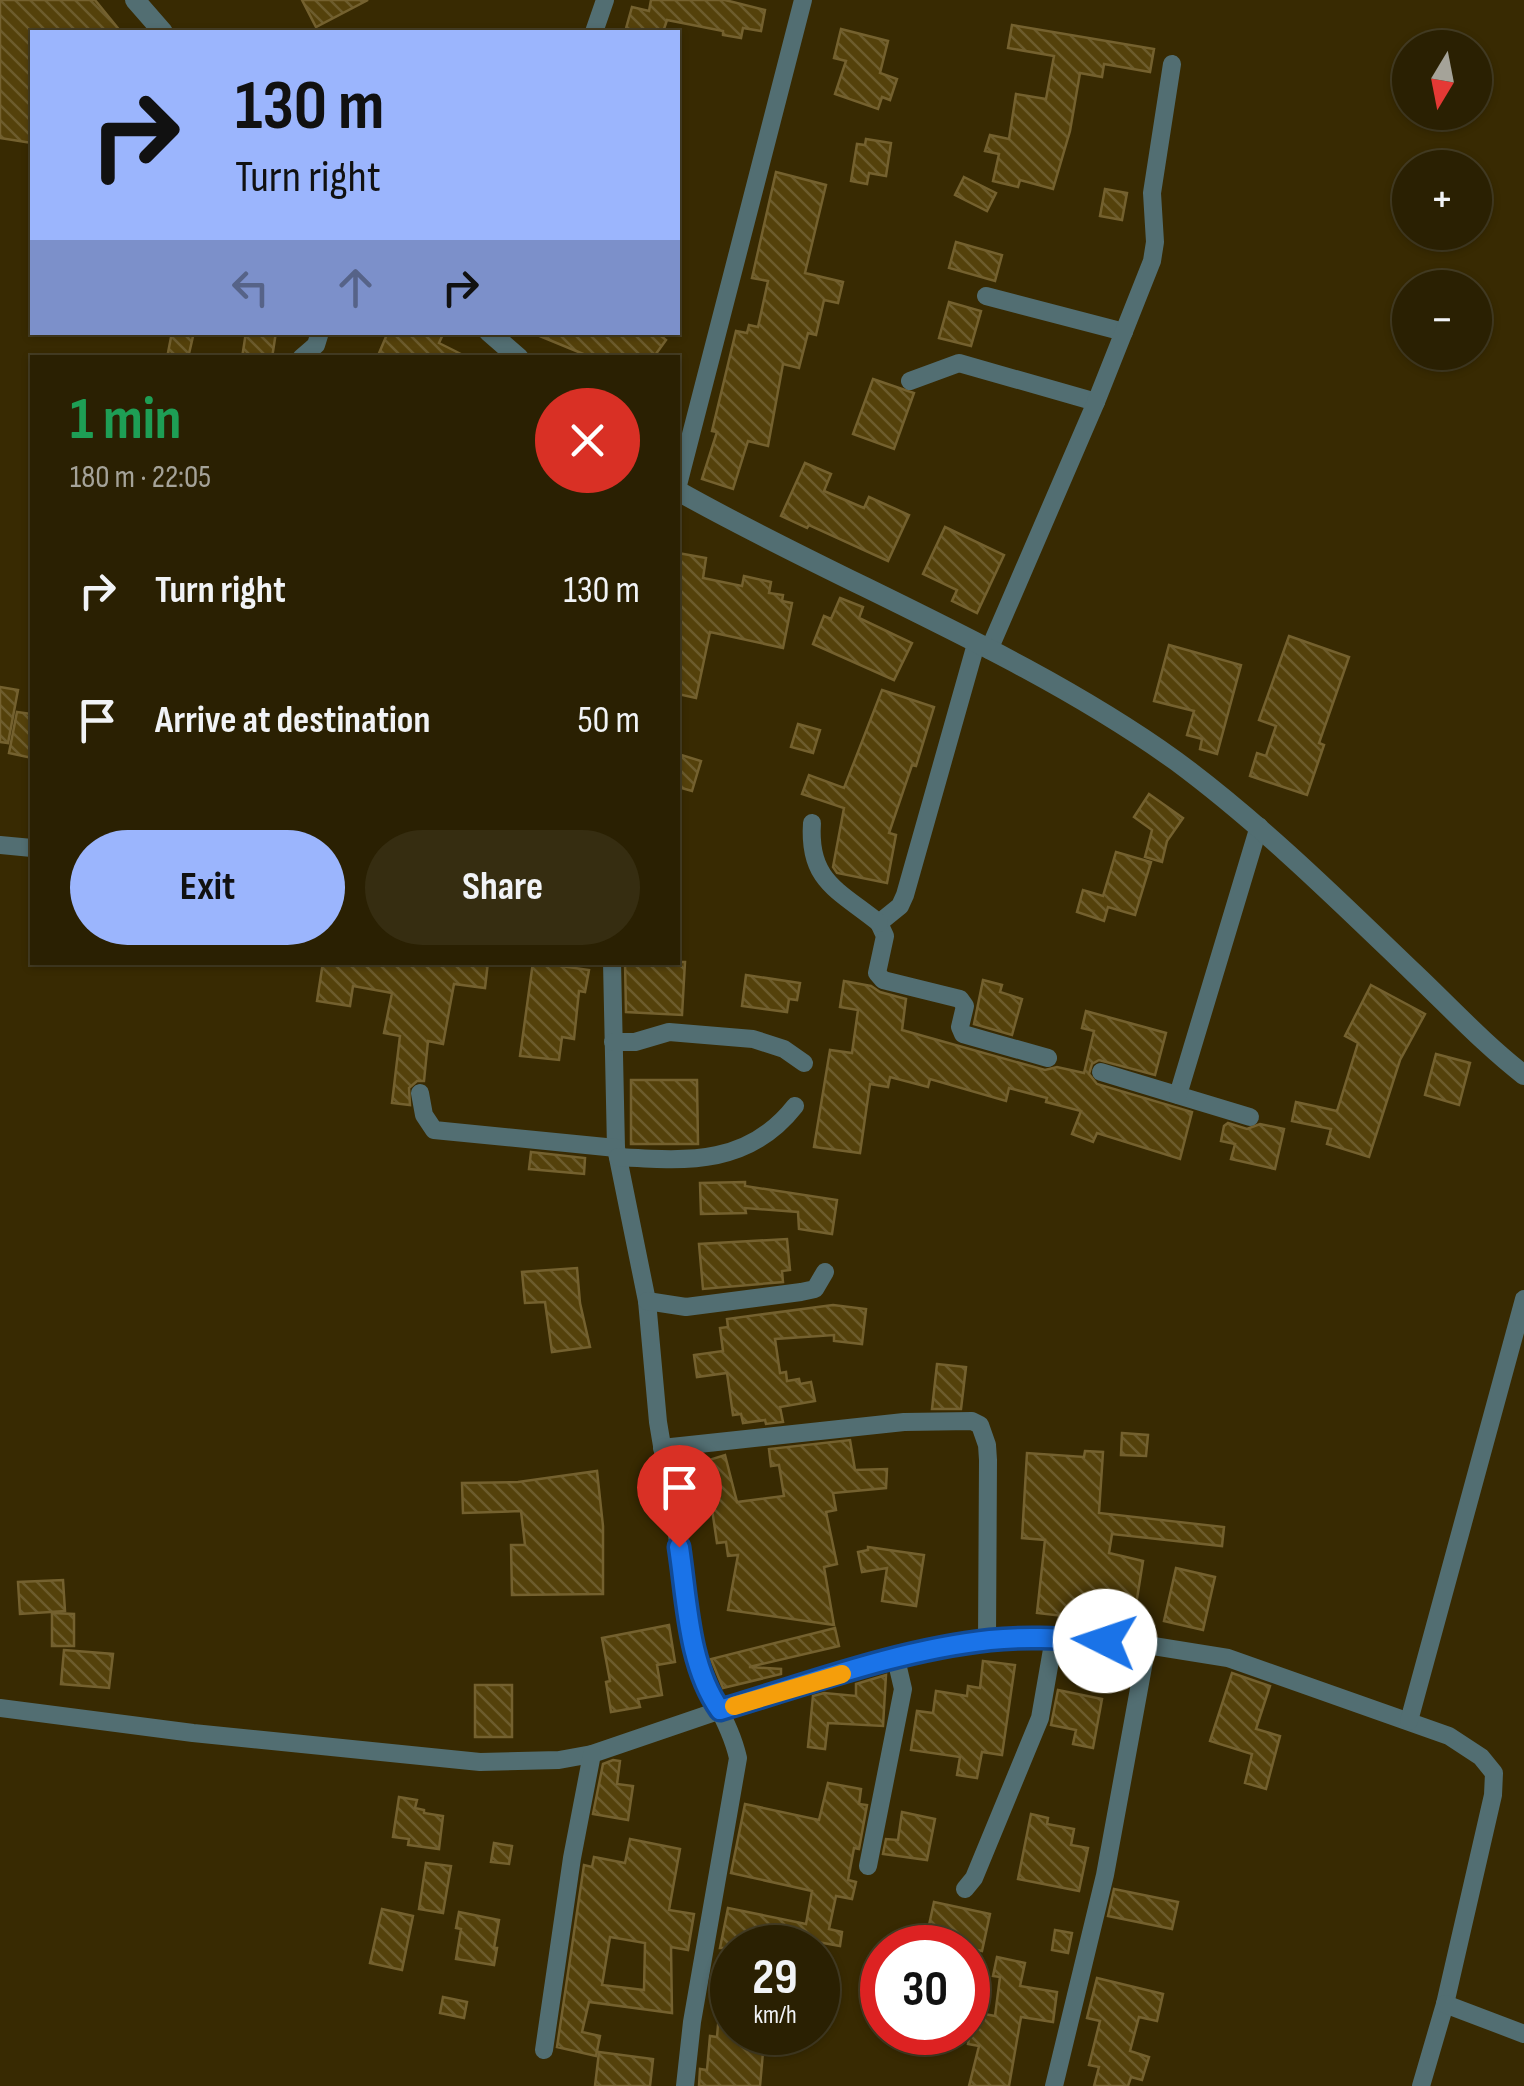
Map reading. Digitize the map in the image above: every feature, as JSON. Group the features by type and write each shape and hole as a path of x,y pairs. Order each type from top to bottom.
{"street":[{"path":"135,0 161,30"},
{"path":"595,30 605,0"},
{"path":"680,480 802,0"},
{"path":"879,923 900,906 905,895 983,647 1096,402 1152,260 1152,193 1172,64"},
{"path":"986,296 1124,332"},
{"path":"304,355 316,345 319,335"},
{"path":"494,335 516,355"},
{"path":"910,381 959,363 1096,402"},
{"path":"680,489 762,539 983,647 1132,731 1259,826 1460,1020 1524,1075"},
{"path":"812,823 811,850 820,873 879,923 885,936 879,978 952,994 964,1006 962,1033 1048,1058"},
{"path":"1178,1094 1259,826"},
{"path":"0,845 30,848"},
{"path":"612,965 617,1153 647,1302 662,1448 698,1660 705,1683 733,1735 737,1770 694,2007 684,2086"},
{"path":"614,1042 635,1042 669,1032 753,1038 804,1063"},
{"path":"1101,1072 1250,1117"},
{"path":"420,1093 429,1125 441,1132 689,1159 738,1150 766,1136 795,1106"},
{"path":"647,1302 686,1306 802,1292 816,1289 824,1272"},
{"path":"1409,1721 1524,1299"},
{"path":"662,1448 904,1422 972,1421 980,1425 988,1460 986,1640"},
{"path":"965,1890 974,1878 1040,1718 1054,1638"},
{"path":"0,1708 192,1733 480,1762 539,1761 592,1754 720,1710 896,1659 986,1640 1054,1638 1146,1645 1228,1658 1409,1721 1467,1746 1494,1773 1493,1795 1445,2004 1421,2086"},
{"path":"1054,2086 1105,1875 1146,1645"},
{"path":"868,1866 903,1689 896,1659"},
{"path":"544,2050 572,1858 592,1754"},
{"path":"1445,2004 1524,2034"}],"building":[{"path":"0,0 95,0 119,30 30,30 30,143 0,138"},
{"path":"302,0 368,0 316,27"},
{"path":"651,0 725,0 765,10 761,31 743,28 741,38 667,20 664,30 626,30 632,7 649,11"},
{"path":"1012,25 1154,49 1150,72 1104,64 1102,77 1080,73 1070,131 1053,189 1020,180 1018,187 993,181 999,154 985,151 990,135 1009,139 1016,94 1046,99 1054,56 1008,48"},
{"path":"841,29 888,41 880,73 897,79 890,100 882,97 878,109 835,94 846,61 834,58"},
{"path":"866,139 891,143 886,176 869,173 867,184 851,181 857,144 865,145"},
{"path":"776,172 826,185 805,273 843,282 838,303 824,300 816,335 808,333 799,368 783,364 768,446 748,441 733,489 702,479 717,432 712,431 736,331 747,333 749,325 758,327 768,281 752,278"},
{"path":"964,177 996,193 987,211 955,195"},
{"path":"1105,189 1127,193 1122,220 1100,216"},
{"path":"956,242 1002,255 995,281 949,268"},
{"path":"949,302 981,311 971,346 939,338"},
{"path":"171,335 193,335 189,355 168,355"},
{"path":"246,335 276,335 272,355 242,355"},
{"path":"387,335 443,335 439,343 463,355 378,355"},
{"path":"537,335 660,335 666,340 655,355 586,355"},
{"path":"873,379 914,393 894,449 853,434"},
{"path":"805,463 831,474 824,491 864,508 869,497 909,515 888,561 781,516"},
{"path":"945,527 1004,555 977,613 952,601 957,590 923,574"},
{"path":"680,553 706,558 703,578 742,586 744,576 771,582 769,593 783,595 782,601 792,603 783,648 710,632 696,698 680,694"},
{"path":"840,598 863,607 859,618 912,643 894,680 813,644 824,616 831,619"},
{"path":"1289,636 1349,657 1319,743 1324,745 1307,795 1250,776 1257,753 1266,756 1276,726 1259,720"},
{"path":"1169,645 1241,665 1217,754 1200,749 1202,739 1187,735 1194,711 1154,701"},
{"path":"0,687 18,690 8,743 0,742"},
{"path":"882,690 934,707 889,833 896,835 887,883 837,873 833,867 844,808 802,794 809,775 844,788"},
{"path":"17,712 30,714 30,758 9,753"},
{"path":"798,724 820,730 813,753 791,747"},
{"path":"680,755 701,761 692,791 680,788"},
{"path":"1149,794 1183,818 1167,841 1162,862 1145,857 1152,830 1134,817"},
{"path":"1116,852 1151,862 1135,915 1108,907 1104,921 1077,912 1083,890 1103,896"},
{"path":"685,962 682,1015 626,1012 625,965"},
{"path":"323,965 488,965 485,988 454,984 443,1044 428,1041 424,1081 409,1088 410,1105 392,1103 400,1036 384,1033 392,993 353,986 350,1006 317,1001"},
{"path":"533,965 589,970 585,992 579,991 574,1039 562,1037 559,1060 520,1056"},
{"path":"746,975 800,983 797,1000 789,999 787,1012 742,1006"},
{"path":"983,980 1002,985 1000,992 1022,999 1012,1035 974,1024"},
{"path":"844,981 906,999 902,1030 1045,1070 1057,1067 1084,1073 1094,1031 1082,1028 1086,1011 1166,1033 1155,1075 1099,1060 1092,1064 1089,1074 1097,1084 1192,1112 1180,1159 1097,1133 1093,1142 1072,1134 1081,1111 1046,1102 1047,1098 1009,1088 1006,1101 930,1079 928,1087 890,1077 888,1087 870,1084 860,1153 814,1147 830,1050 852,1053 858,1010 840,1007"},
{"path":"1371,985 1425,1014 1400,1060 1369,1157 1327,1144 1331,1129 1292,1121 1296,1102 1337,1111 1358,1043 1345,1036"},
{"path":"1436,1054 1470,1063 1459,1105 1425,1095"},
{"path":"631,1080 697,1080 698,1144 631,1144"},
{"path":"1228,1123 1247,1129 1260,1124 1284,1129 1275,1169 1231,1159 1235,1144 1221,1141"},
{"path":"531,1152 585,1158 584,1174 529,1169"},
{"path":"745,1182 745,1186 837,1200 832,1234 799,1229 798,1212 745,1208 746,1213 701,1214 700,1183"},
{"path":"787,1239 790,1270 782,1271 783,1282 703,1289 699,1244"},
{"path":"577,1268 590,1347 552,1352 545,1302 525,1303 522,1272"},
{"path":"833,1305 866,1309 862,1344 834,1341 834,1335 775,1339 780,1373 786,1372 787,1381 811,1382 815,1401 780,1407 783,1422 743,1423 741,1414 733,1415 727,1373 697,1377 694,1355 723,1351 720,1328 728,1327 727,1319"},
{"path":"937,1364 966,1367 961,1409 932,1409"},
{"path":"1122,1433 1148,1435 1146,1456 1121,1455"},
{"path":"850,1440 855,1470 887,1469 886,1488 833,1493 836,1510 826,1512 837,1564 824,1567 834,1625 728,1610 738,1555 728,1556 726,1542 717,1543 712,1509 692,1514 687,1492 701,1488 697,1475 712,1471 709,1460 725,1455 737,1502 784,1496 779,1465 771,1466 769,1449"},
{"path":"1085,1451 1103,1452 1099,1513 1224,1527 1222,1546 1112,1534 1109,1553 1143,1561 1133,1624 1037,1613 1045,1540 1022,1538 1027,1453 1084,1457"},
{"path":"597,1471 603,1526 603,1594 512,1595 511,1545 525,1545 521,1511 463,1513 462,1483 518,1482"},
{"path":"868,1547 924,1555 916,1606 882,1601 887,1568 862,1572 858,1552"},
{"path":"1176,1568 1215,1577 1203,1630 1164,1621"},
{"path":"63,1580 65,1611 20,1614 18,1582"},
{"path":"52,1613 74,1614 74,1646 52,1646"},
{"path":"669,1625 675,1662 657,1665 662,1695 638,1699 640,1707 611,1712 602,1638"},
{"path":"835,1628 839,1646 749,1667 781,1669 781,1674 723,1688 711,1659"},
{"path":"64,1650 113,1654 109,1688 61,1684"},
{"path":"983,1661 1015,1665 1002,1755 982,1752 977,1778 957,1775 960,1757 911,1750 917,1711 933,1713 936,1691 967,1696 968,1686 980,1688"},
{"path":"1232,1673 1270,1686 1256,1729 1280,1736 1266,1789 1245,1783 1252,1754 1210,1741"},
{"path":"886,1675 883,1726 828,1723 825,1749 808,1747 813,1696 856,1696 856,1684"},
{"path":"475,1685 512,1685 512,1737 475,1737"},
{"path":"1058,1690 1102,1699 1093,1748 1073,1744 1076,1730 1051,1725"},
{"path":"620,1761 617,1784 633,1786 628,1820 593,1814 603,1764"},
{"path":"828,1783 861,1789 859,1804 867,1805 859,1849 854,1848 848,1880 856,1882 852,1899 836,1896 830,1925 725,1925 728,1908 806,1924 812,1891 731,1873 745,1804 819,1820"},
{"path":"399,1797 417,1800 415,1808 424,1813 443,1816 439,1849 408,1845 409,1839 393,1837"},
{"path":"902,1812 935,1819 927,1860 883,1854 886,1839 898,1840"},
{"path":"1031,1814 1048,1818 1047,1824 1074,1829 1071,1845 1088,1848 1079,1891 1018,1879"},
{"path":"630,1839 680,1849 669,1910 694,1914 688,1950 671,1947 672,2013 589,2002 582,2032 600,2036 596,2056 557,2047 584,1865 592,1867 594,1857 625,1863","holes":["610,1937 645,1943 644,1990 602,1985"]},
{"path":"494,1843 512,1846 509,1864 491,1862"},
{"path":"426,1863 451,1866 443,1913 419,1909"},
{"path":"1114,1889 1178,1902 1172,1929 1108,1916"},
{"path":"934,1902 990,1914 988,1925 929,1925"},
{"path":"382,1909 413,1916 402,1970 370,1963"},
{"path":"459,1912 499,1920 494,1965 456,1959 461,1929 456,1928"},
{"path":"1055,1930 1072,1933 1068,1953 1052,1950"},
{"path":"997,1957 1025,1963 1020,1986 1057,1992 1053,2022 1021,2017 1009,2086 969,2086 977,2055 990,2055 990,2015 995,2016 1000,1977 993,1976"},
{"path":"1097,1978 1163,1994 1157,2021 1139,2017 1130,2051 1149,2057 1142,2080 1131,2077 1128,2086 1094,2086 1099,2067 1089,2065 1100,2021 1087,2018"},
{"path":"443,1997 467,2002 464,2018 440,2013"},
{"path":"710,2036 710,2055 763,2055 760,2086 699,2086 700,2069 707,2070"},
{"path":"599,2052 653,2059 650,2086 595,2086"}],"slow traffic":[{"path":"734,1706 842,1674"}],"route":[{"path":"679,1547 698,1660 720,1710 896,1659 986,1640 1105,1641"}]}
